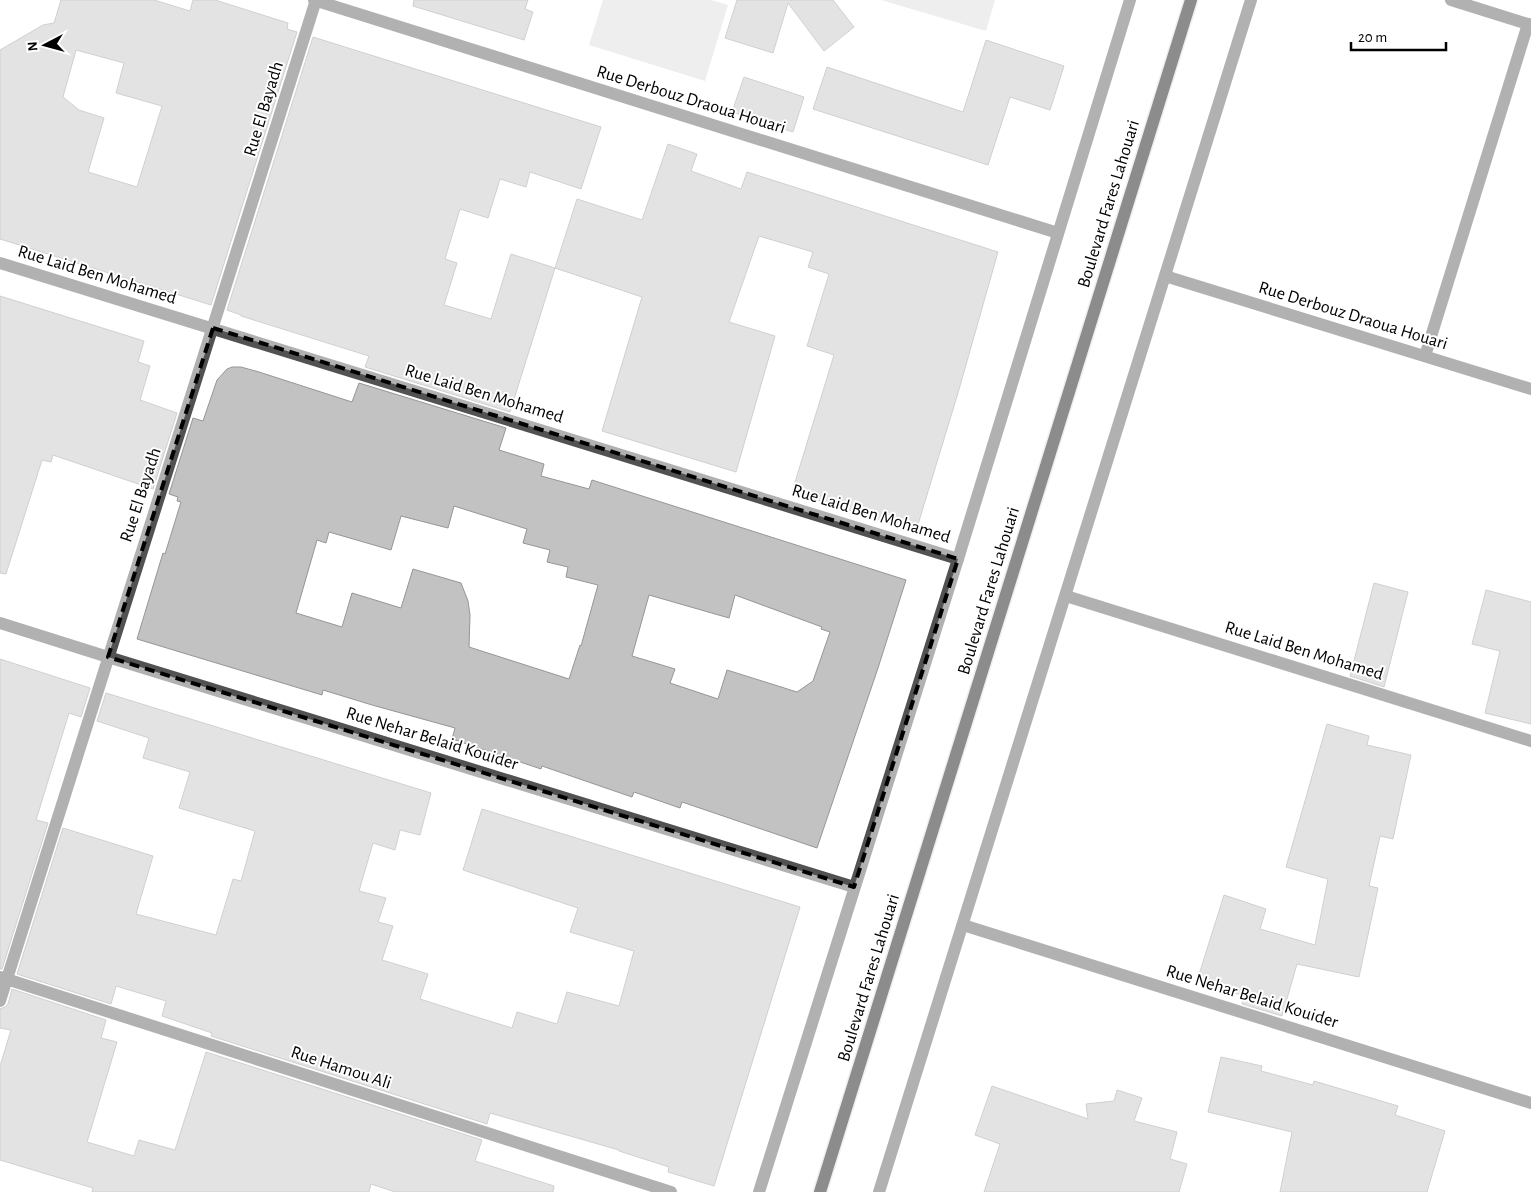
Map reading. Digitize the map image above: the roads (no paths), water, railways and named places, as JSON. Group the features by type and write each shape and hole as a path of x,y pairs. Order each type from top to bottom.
{"main road":[{"name":"Boulevard Fares Lahouari","path":"820,1192 1191,0"}],"street":[{"name":"Rue Derbouz Draoua Houari","path":"316,0 1058,233"},
{"name":"Rue El Bayadh","path":"0,1001 4,978 108,658 316,0"},
{"path":"759,1192 958,559 1130,0"},
{"path":"879,1192 1251,0"},
{"path":"1425,356 1529,24 1451,0"},
{"name":"Rue Laid Ben Mohamed","path":"0,263 958,559"},
{"name":"Rue Derbouz Draoua Houari","path":"1166,276 1531,389"},
{"name":"Rue Laid Ben Mohamed","path":"1066,596 1531,741"},
{"name":"Rue Nehar Belaid Kouider","path":"0,622 108,658 854,887"},
{"name":"Rue Nehar Belaid Kouider","path":"963,925 1531,1103"},
{"name":"Rue Hamou Ali","path":"4,978 671,1192"}]}
